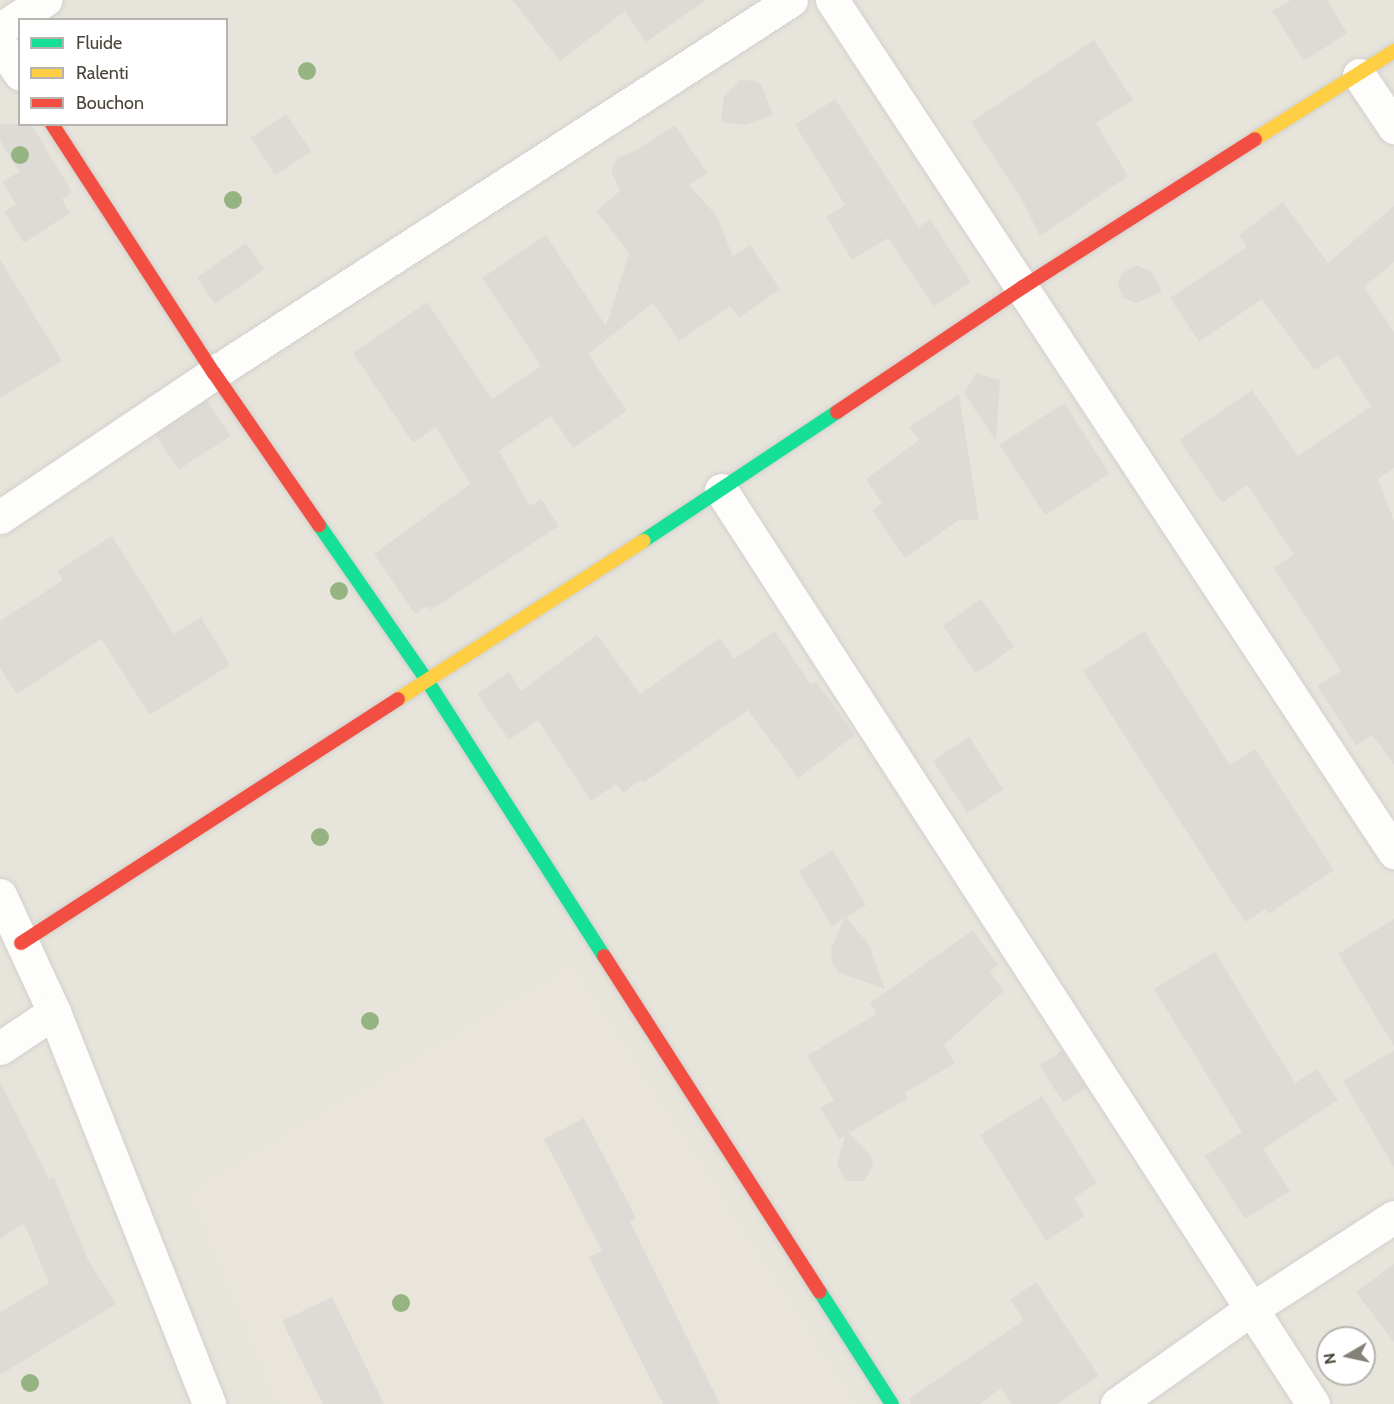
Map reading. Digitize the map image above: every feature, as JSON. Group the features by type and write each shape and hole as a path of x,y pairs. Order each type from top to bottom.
{"street":[{"path":"0,30 45,0"},
{"path":"0,517 214,373 791,0"},
{"path":"832,0 1394,852"},
{"path":"0,44 18,71"},
{"path":"21,943 721,490 1023,287 1394,51"},
{"path":"1359,75 1394,127"},
{"path":"53,126 214,373 426,679 892,1404"},
{"path":"721,490 1313,1404"},
{"path":"0,895 54,1012 209,1404"},
{"path":"0,1048 54,1012"},
{"path":"1117,1404 1250,1310 1394,1217"}],"shaded area":[{"path":"0,0 1394,0 1394,1404 0,1404"},
{"path":"572,966 856,1404 278,1404 189,1192"}],"building":[{"path":"512,0 706,0 646,42 625,11 560,61"},
{"path":"1291,0 1327,0 1347,33 1304,61 1272,11"},
{"path":"1094,40 1133,100 1096,123 1128,176 1040,236 1022,200 971,122"},
{"path":"740,80 756,81 762,86 773,115 746,125 721,122 724,96"},
{"path":"835,99 919,227 930,219 971,282 934,306 888,238 852,260 826,217 845,205 795,125"},
{"path":"286,114 311,151 276,175 250,138"},
{"path":"0,124 32,126 72,192 62,199 70,213 24,243 4,212 16,204 2,182 19,172 0,140"},
{"path":"675,125 707,173 689,185 716,215 733,256 750,245 780,289 739,318 730,306 679,341 653,303 588,354 627,411 573,448 551,416 499,451 530,506 541,499 559,526 431,610 427,606 415,614 374,554 470,484 436,427 413,443 353,353 427,302 492,399 541,366 482,278 546,235 606,326 629,253 596,211 620,191 611,171 618,157 632,153"},
{"path":"1283,202 1328,263 1394,206 1394,262 1364,287 1394,332 1394,468 1378,479 1394,521 1394,765 1372,735 1356,746 1317,686 1341,671 1274,568 1294,554 1247,485 1222,503 1179,440 1252,390 1298,456 1371,406 1338,355 1314,370 1262,299 1199,342 1170,298 1247,247 1239,235"},
{"path":"246,243 264,269 215,304 197,277"},
{"path":"0,259 62,361 0,398"},
{"path":"1136,265 1152,272 1162,292 1136,303 1124,298 1118,286 1121,274"},
{"path":"976,373 1000,380 996,441 964,393"},
{"path":"959,394 979,520 959,520 905,558 872,510 882,503 866,479 919,440 909,427"},
{"path":"207,400 230,436 178,470 155,434"},
{"path":"1064,403 1110,473 1045,515 999,445"},
{"path":"112,536 174,634 201,617 230,665 150,715 101,639 17,694 0,668 0,621 63,580 57,571"},
{"path":"981,599 1014,647 976,673 942,626"},
{"path":"775,631 811,685 816,681 855,735 798,778 748,710 643,783 640,780 623,793 616,784 591,801 538,720 509,740 477,694 509,672 521,691 597,635 640,694 720,638 734,659"},
{"path":"1144,631 1230,765 1255,749 1334,870 1269,914 1265,909 1245,922 1083,671"},
{"path":"969,737 1003,790 967,813 933,760"},
{"path":"833,850 866,905 846,917 869,945 885,989 840,973 832,964 831,950 844,918 832,926 799,871"},
{"path":"1394,919 1394,1046 1338,954"},
{"path":"973,930 998,965 990,972 1004,991 944,1045 955,1063 905,1093 908,1098 849,1133 871,1156 873,1166 864,1181 846,1181 837,1165 845,1136 839,1139 820,1108 834,1100 807,1056 876,1014 870,1003"},
{"path":"1215,952 1295,1083 1317,1069 1338,1100 1263,1149 1290,1191 1245,1219 1205,1156 1242,1132 1154,989"},
{"path":"1394,1050 1394,1167 1343,1081"},
{"path":"1062,1051 1086,1088 1063,1103 1039,1066"},
{"path":"0,1082 49,1179 54,1177 87,1258 116,1304 0,1375 0,1312 49,1283 24,1223 0,1239"},
{"path":"1042,1096 1097,1183 1074,1198 1085,1216 1046,1241 980,1135"},
{"path":"584,1118 636,1218 630,1222 720,1404 663,1404 589,1257 602,1251 544,1139"},
{"path":"1394,1264 1394,1342 1356,1292"},
{"path":"1036,1282 1099,1376 1057,1404 1012,1404 1001,1388 980,1404 911,1404 909,1399 1024,1320 1010,1300"},
{"path":"332,1297 384,1404 323,1404 282,1321"}],"traffic: fast":[{"path":"643,541 837,412"},
{"path":"319,525 426,679 604,956"},
{"path":"820,1292 892,1404"}],"traffic: slow":[{"path":"1255,139 1394,51"},
{"path":"398,699 643,541"}],"traffic: jam":[{"path":"53,126 214,373 319,525"},
{"path":"837,412 1023,287 1255,139"},
{"path":"21,943 398,699"},
{"path":"604,956 820,1292"}]}
